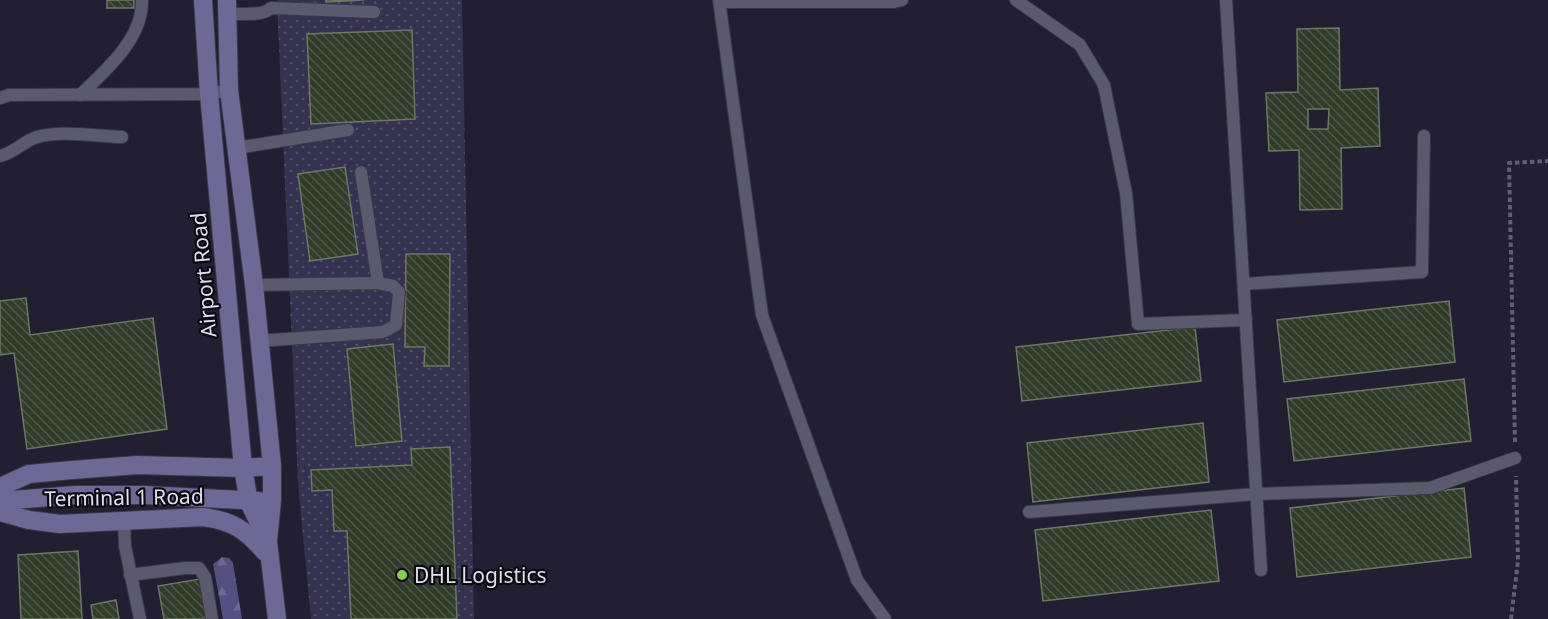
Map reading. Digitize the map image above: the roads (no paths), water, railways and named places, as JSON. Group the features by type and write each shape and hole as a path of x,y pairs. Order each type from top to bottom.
{"street":[{"name":"Airport Road","path":"203,0 209,94 243,468 249,502 269,550"},
{"name":"Airport Road","path":"227,7 229,90 254,285 272,466 269,550 277,619"},
{"name":"Terminal 1 Road","path":"0,487 29,474 72,470 138,465 243,468 272,466"},
{"name":"Terminal 1 Road","path":"0,501 75,495 145,495 249,502 272,500"},
{"name":"Terminal 1 Road","path":"0,512 29,520 60,524 203,517 222,520 252,536 269,550"}],"lane":[{"path":"80,95 114,63 134,34 143,11 142,0"},
{"path":"885,619 857,580 762,315 720,1 894,2 902,0"},
{"path":"1016,0 1080,45 1104,85 1126,192 1138,324 1246,320"},
{"path":"1226,0 1261,570"},
{"path":"227,7 267,12 271,4 374,12"},
{"path":"0,98 9,95 209,94 229,90"},
{"path":"237,148 348,130"},
{"path":"0,156 46,134 122,136"},
{"path":"1244,284 1422,272 1424,136"},
{"path":"361,172 378,283"},
{"path":"254,285 378,283 393,286 399,292 396,325 384,332 259,341"},
{"path":"1029,512 1256,494 1430,488 1515,458"},
{"path":"124,521 125,546 140,619"},
{"path":"130,575 199,568 205,577 212,619"}],"place":[{"name":"DHL Logistics","path":"402,575"}]}
